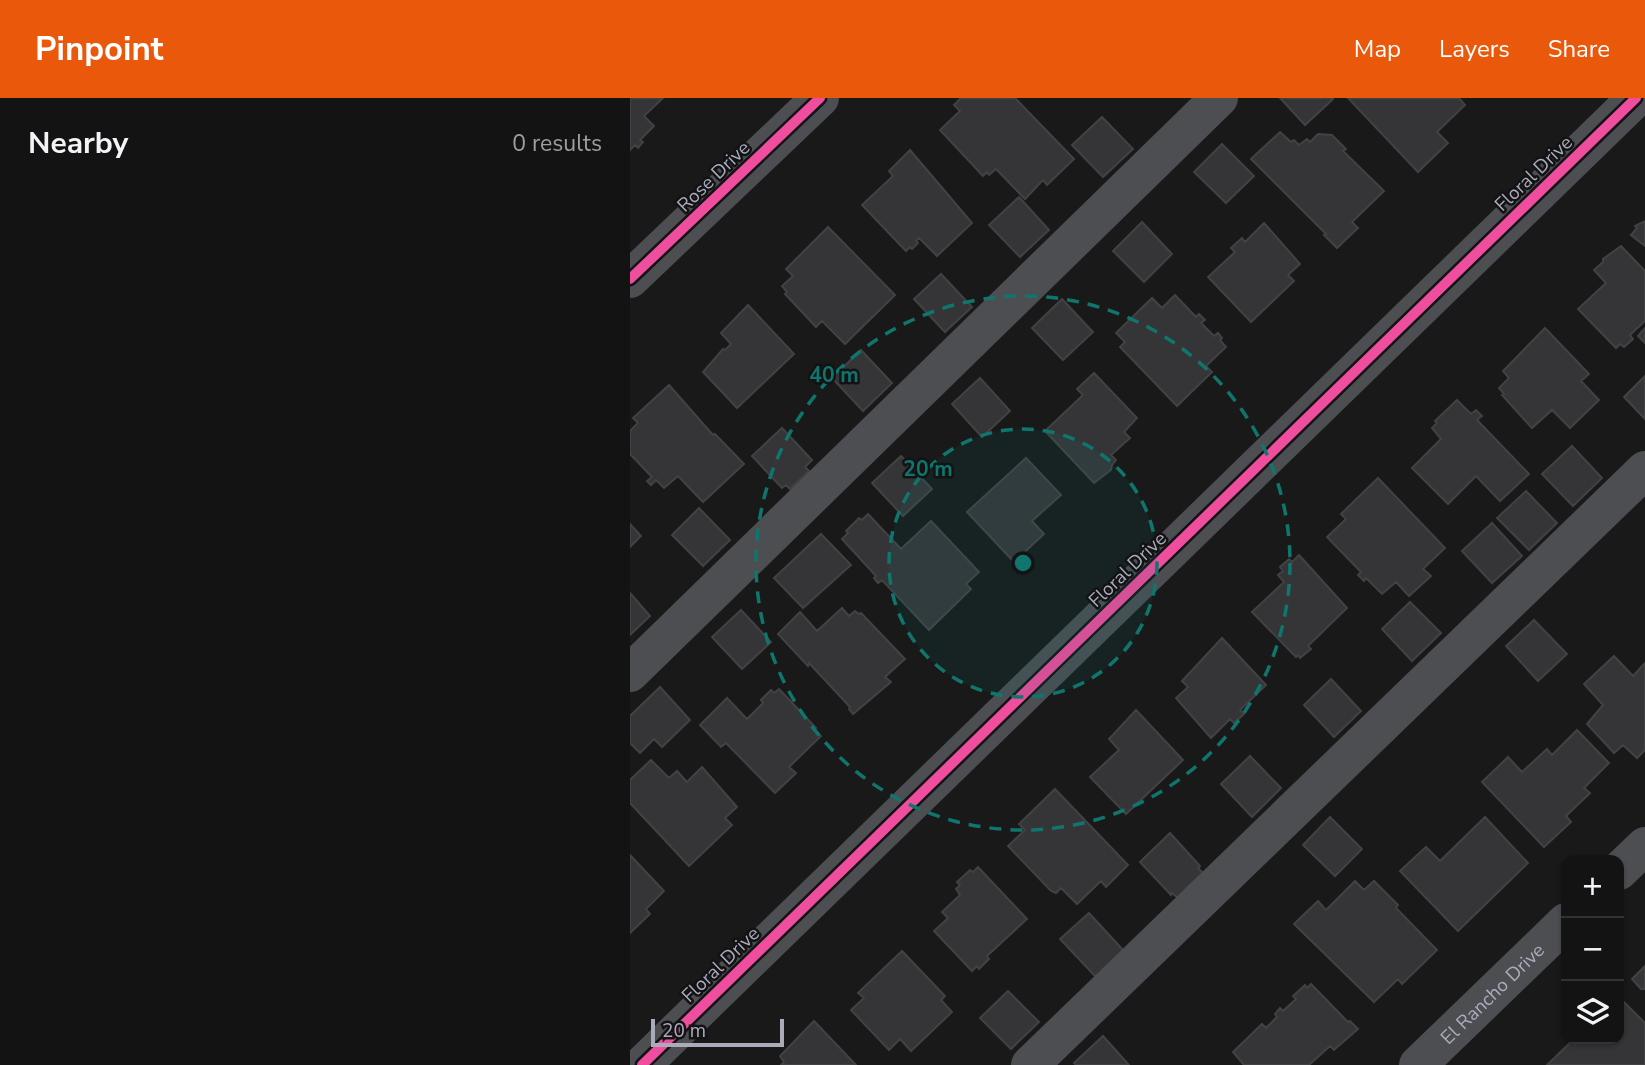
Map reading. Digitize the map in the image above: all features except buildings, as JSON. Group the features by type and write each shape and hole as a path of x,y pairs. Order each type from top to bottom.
{"street":[{"name":"Rose Drive","path":"630,279 820,98"},
{"path":"630,673 1219,98"},
{"name":"Floral Drive","path":"642,1065 1636,98"},
{"path":"1030,1065 1645,470"},
{"path":"1624,866 1645,846"},
{"name":"El Rancho Drive","path":"1418,1065 1561,927"}],"cycle path":[{"path":"630,279 820,98"},
{"path":"642,1065 1636,98"}]}
